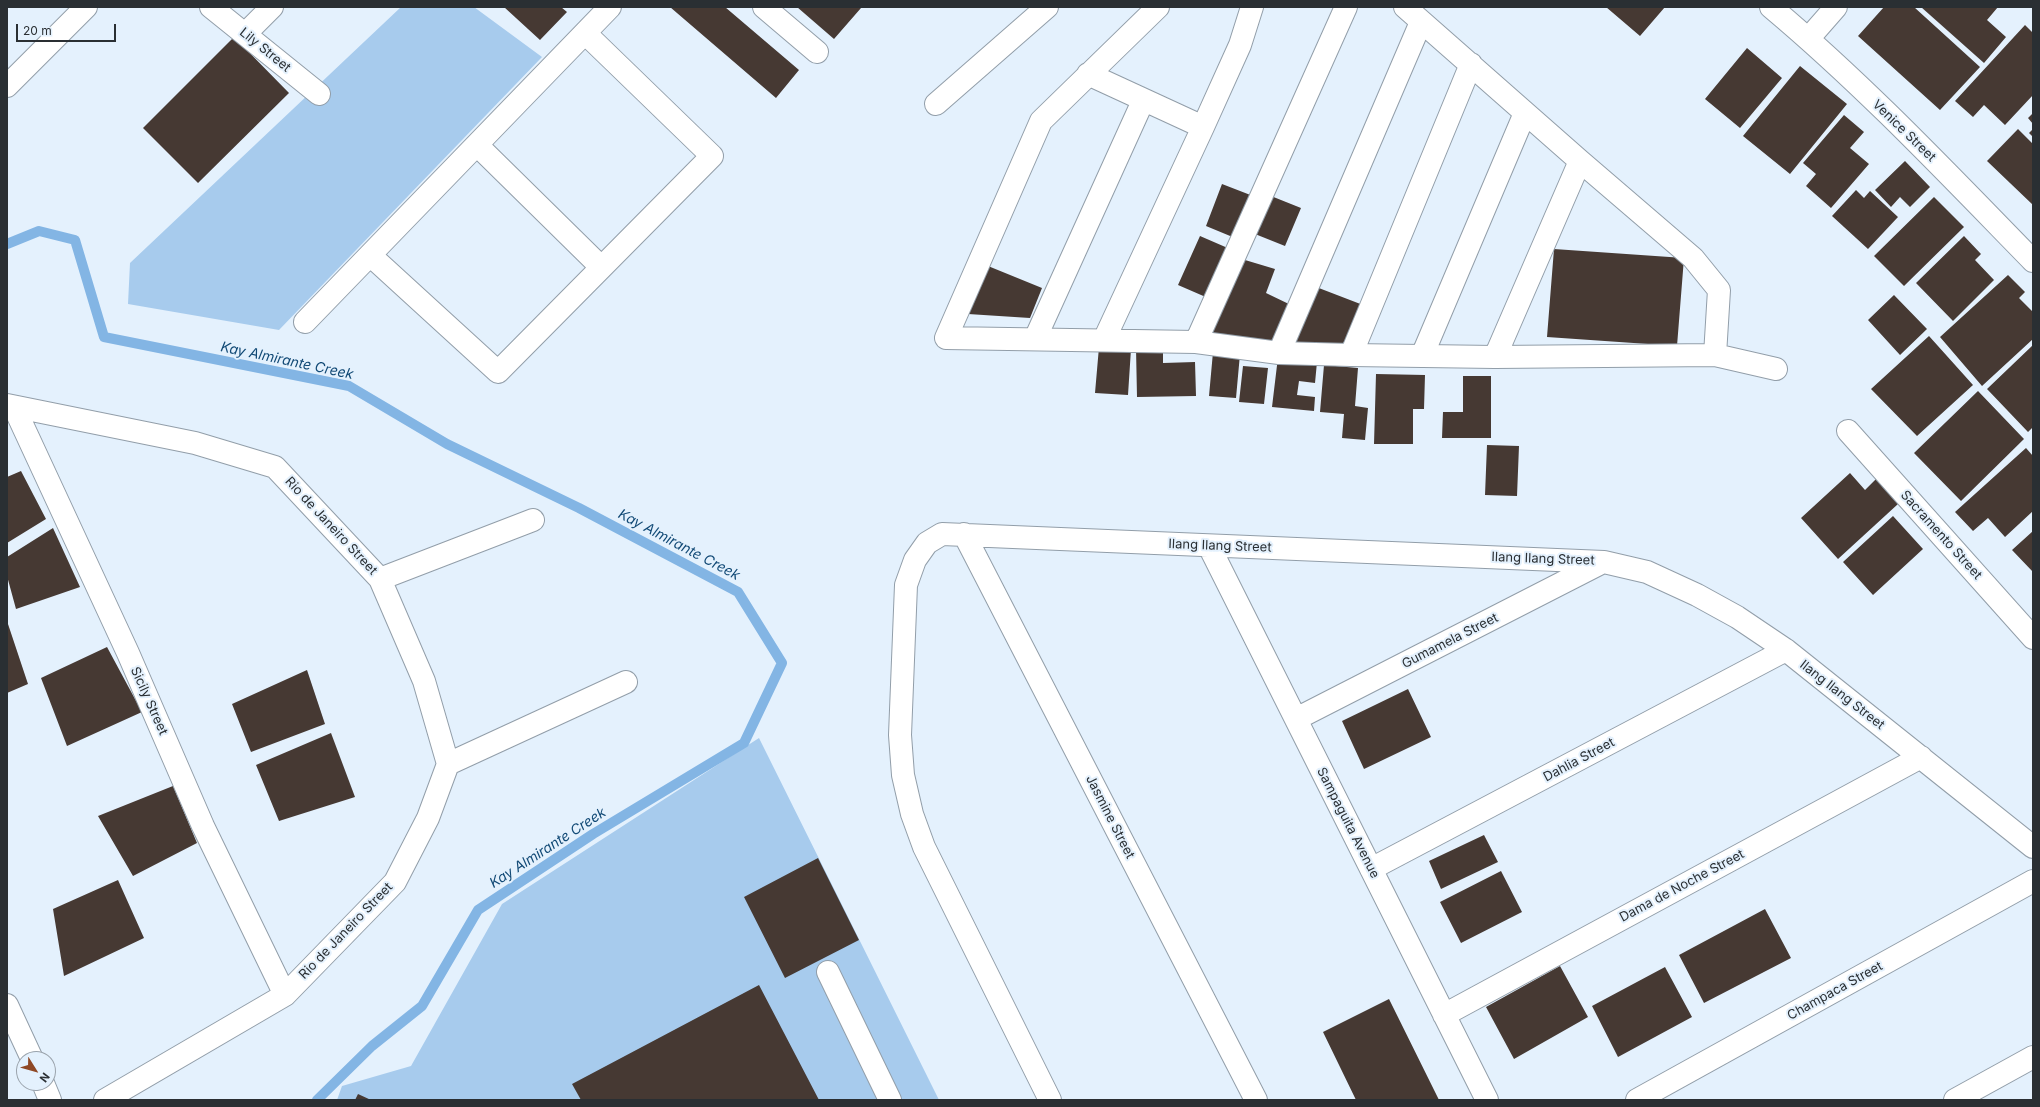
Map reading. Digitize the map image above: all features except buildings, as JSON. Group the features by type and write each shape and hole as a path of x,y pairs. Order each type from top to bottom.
{"street":[{"path":"7,86 86,7"},
{"name":"Lily Street","path":"210,7 319,94"},
{"path":"245,34 272,7"},
{"path":"764,7 817,52"},
{"path":"936,104 1047,7"},
{"path":"1158,7 1041,121 946,338 1196,342 1279,353 1351,355 1494,357 1715,355 1776,369"},
{"path":"1104,340 1240,45 1252,7"},
{"path":"1196,342 1346,7"},
{"path":"1405,7 1693,258 1719,290 1715,355"},
{"name":"Venice Street","path":"1771,7 1808,39 1933,159 2033,261"},
{"path":"1808,39 1836,7"},
{"path":"305,322 585,33 603,9"},
{"path":"1279,353 1421,22"},
{"path":"370,255 498,372 712,156 585,33"},
{"path":"1351,355 1471,64"},
{"path":"1088,74 1143,101 1203,127"},
{"path":"1035,339 1143,101"},
{"path":"1422,356 1525,113"},
{"path":"477,145 601,267"},
{"path":"1494,357 1580,161"},
{"name":"Rio de Janeiro Street","path":"11,406 195,443 275,467 380,579 424,681 448,764 428,818 395,882 285,995 105,1100"},
{"name":"Sicily Street","path":"11,406 128,653 204,826 285,995"},
{"name":"Sacramento Street","path":"1848,432 2033,638"},
{"path":"380,579 533,520"},
{"name":"Ilang Ilang Street","path":"1050,1100 924,847 912,814 903,776 900,735 906,585 915,560 927,543 942,534 1604,562 1647,572 1697,595 1737,617 1786,650 2033,847"},
{"name":"Jasmine Street","path":"964,534 1256,1100"},
{"name":"Sampaguita Avenue","path":"1209,546 1487,1100"},
{"name":"Gumamela Street","path":"1296,719 1604,562"},
{"name":"Dahlia Street","path":"1371,869 1786,650"},
{"path":"448,764 626,682"},
{"name":"Dama de Noche Street","path":"1444,1015 1921,757"},
{"name":"Champaca Street","path":"1637,1100 2033,881"},
{"path":"828,972 890,1100"},
{"path":"7,1005 28,1051"},
{"path":"1955,1100 2033,1057"}],"shaded area":[{"path":"401,7 474,7 542,57 279,330 128,304 130,263"},
{"path":"759,738 939,1100 337,1100 342,1086 411,1066 502,904"}],"waterway":[{"name":"Kay Almirante Creek","path":"7,244 39,231 75,240 104,337 349,386 447,444 579,508 738,592 782,663 744,743 593,834 478,910 422,1006 372,1046 317,1100"}]}
